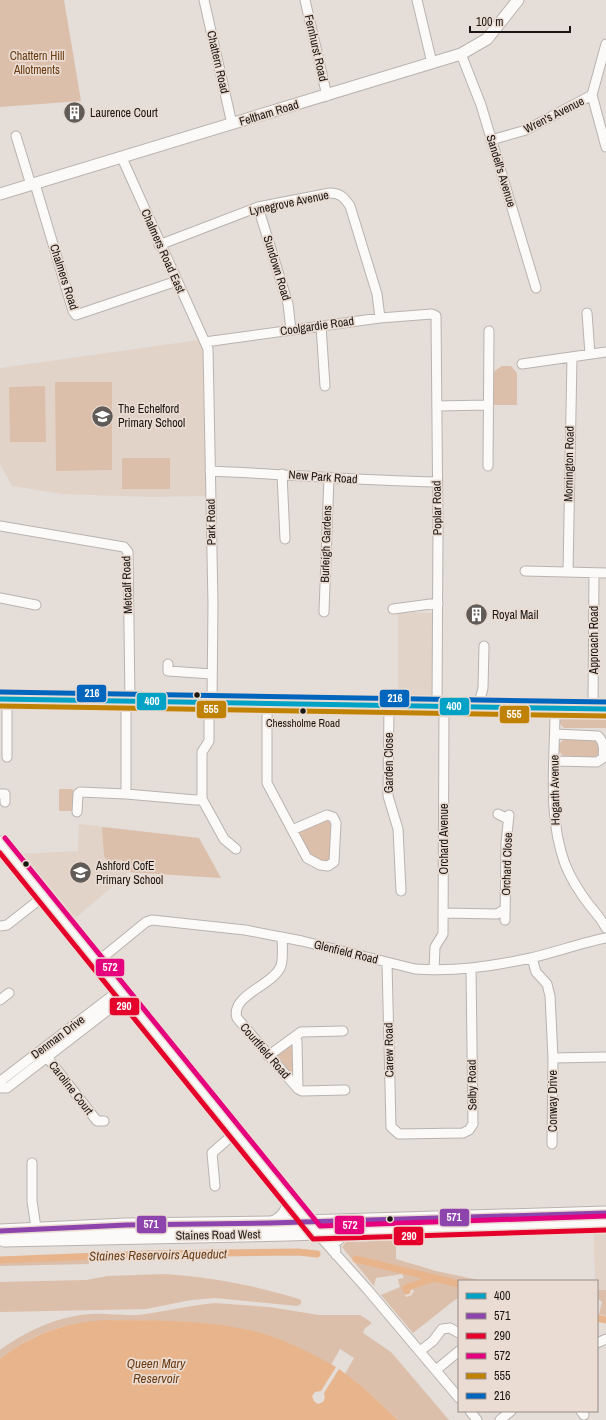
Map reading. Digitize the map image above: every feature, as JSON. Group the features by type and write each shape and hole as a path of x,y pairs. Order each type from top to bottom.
{"highway":[{"name":"Staines Road West","path":"0,1231 36,1228 163,1224 270,1223 606,1213"},
{"name":"Staines Road West","path":"0,1240 317,1233 606,1223"}],"main road":[{"name":"Feltham Road","path":"0,194 327,96 461,54 487,39 518,0"},
{"path":"0,842 236,1132 287,1199 317,1233"},
{"path":"270,1223 282,1216 286,1210 287,1199"}],"street":[{"name":"Chattern Road","path":"204,0 232,124"},
{"name":"Fernhurst Road","path":"305,0 327,96"},
{"path":"417,0 432,63"},
{"name":"Wren's Avenue","path":"606,44 592,95 604,133 606,147"},
{"name":"Sandell's Avenue","path":"461,54 481,105 536,288"},
{"name":"Wren's Avenue","path":"492,140 526,130 592,95"},
{"path":"16,136 33,185"},
{"name":"Chalmers Road East","path":"122,158 205,342"},
{"name":"Chalmers Road","path":"33,185 73,312 76,315 177,282"},
{"name":"Lynegrove Avenue","path":"160,245 258,207 330,193 337,193 344,197 350,206 377,294 380,318"},
{"name":"Sundown Road","path":"258,207 288,304 291,330"},
{"path":"587,313 590,354"},
{"name":"Coolgardie Road","path":"205,342 380,318 430,314"},
{"name":"Poplar Road","path":"430,314 435,314 437,319 438,603 441,707"},
{"path":"321,326 325,386"},
{"path":"488,466 489,331"},
{"name":"Park Road","path":"202,799 202,752 209,741 213,604 208,349 205,342"},
{"path":"522,364 606,352"},
{"name":"Mornington Road","path":"568,572 572,357"},
{"path":"437,406 488,405"},
{"path":"478,452 488,452"},
{"name":"New Park Road","path":"210,471 383,481 437,482"},
{"path":"282,474 285,540"},
{"name":"Burleigh Gardens","path":"324,612 329,477"},
{"name":"Metcalf Road","path":"0,526 124,547 128,552 128,702 126,794"},
{"path":"525,571 606,573"},
{"name":"Approach Road","path":"593,708 594,573"},
{"path":"0,598 36,606"},
{"path":"392,609 438,603"},
{"path":"478,707 483,688 484,646"},
{"path":"168,664 168,671 212,674"},
{"path":"7,757 3,699 478,707 555,710 606,708"},
{"path":"267,704 267,783 292,830 308,858 320,865 328,866 334,862 336,823 332,817 327,815 292,830"},
{"name":"Garden Close","path":"389,706 388,796 398,829 401,891"},
{"name":"Orchard Avenue","path":"434,970 435,947 443,934 441,707"},
{"name":"Hogarth Avenue","path":"555,710 555,823 565,865 579,892 603,921 606,928"},
{"path":"554,761 597,762 603,758 604,749 602,740 598,736 555,734"},
{"path":"77,812 78,794 80,792 196,800 202,799 224,839 236,849"},
{"name":"Orchard Close","path":"498,814 509,817 505,920"},
{"path":"0,926 7,925 44,896"},
{"name":"Orchard Close","path":"443,913 497,914 506,909"},
{"name":"Glenfield Road","path":"97,962 146,922 152,920 245,930 282,937 415,969 434,970 471,968 532,958 606,938"},
{"name":"Courtfield Road","path":"282,937 280,967 276,974 240,1002 235,1013 237,1018 268,1056 298,1089 302,1091 345,1090"},
{"name":"Conway Drive","path":"532,958 536,972 547,984 550,992 553,1058 552,1144"},
{"name":"Carew Road","path":"387,962 391,1127 399,1134"},
{"name":"Selby Road","path":"399,1134 463,1133 469,1130 473,1124 471,968"},
{"name":"Denman Drive","path":"0,1088 7,1088 44,1053 113,995 117,987"},
{"path":"0,1000 9,993"},
{"name":"Denman Drive","path":"44,1053 126,997"},
{"path":"268,1056 301,1032 343,1031"},
{"path":"294,1037 297,1041 298,1089"},
{"name":"Caroline Court","path":"44,1053 97,1121 104,1121"},
{"name":"Conway Drive","path":"553,1058 606,1057"},
{"path":"215,1186 213,1179 212,1153 236,1132"},
{"path":"32,1163 32,1201 36,1228"},
{"path":"336,1255 335,1243 348,1232"},
{"path":"317,1233 458,1397"},
{"path":"420,1351 433,1341 442,1329 450,1328 458,1332"},
{"path":"436,1370 458,1352"},
{"path":"471,1412 477,1420"},
{"path":"500,1420 510,1412"}],"shaded area":[{"name":"The Echelford Primary School","path":"199,340 204,350 206,496 152,497 63,494 12,486 0,464 0,368"},
{"path":"398,612 432,613 432,699 398,699"},
{"name":"Ashford CofE Primary School","path":"79,824 199,838 221,878 127,872 127,874 73,920 19,854 78,851"},
{"path":"594,1234 606,1234 606,1290 598,1290 598,1280 595,1280"}],"green space":[{"name":"Chattern Hill Allotments","path":"0,0 64,0 81,101 0,107"},
{"path":"502,366 511,366 517,373 517,405 492,405 493,372"},
{"path":"55,382 112,382 112,470 56,471"},
{"path":"45,386 46,442 10,442 9,387"},
{"path":"122,458 170,458 170,489 122,489"},
{"path":"564,715 606,715 606,728 564,728 559,723 560,717"},
{"path":"564,739 595,740 599,745 599,754 595,757 563,756 559,751 559,744"},
{"path":"59,789 73,789 73,811 59,811"},
{"path":"324,819 331,822 333,826 332,857 326,861 321,861 309,854 301,842 298,830"},
{"path":"102,827 199,838 221,878 127,872 124,862 120,859 111,865 104,856"},
{"path":"290,1043 292,1045 293,1073 289,1075 276,1060 275,1054"},
{"path":"396,1240 396,1259 436,1271 478,1280 458,1281 358,1257 356,1261 426,1277 403,1286 406,1297 412,1295 414,1292 413,1289 437,1280 458,1286 458,1299 456,1299 413,1333 381,1295 400,1287 398,1279 404,1278 402,1274 376,1278 374,1286 342,1247 346,1242"},
{"path":"89,1259 89,1264 0,1266 0,1262 3,1261"},
{"path":"165,1274 215,1279 248,1285 296,1298 301,1300 301,1304 297,1306 215,1298 191,1300 146,1309 0,1312 0,1282 86,1280 108,1276"},
{"path":"598,1290 606,1290 606,1316 599,1314 602,1302 598,1299"},
{"path":"215,1303 269,1307 319,1315 360,1315 371,1322 371,1324 365,1328 363,1333 391,1352 449,1420 398,1420 364,1388 345,1374 354,1358 340,1349 331,1365 287,1343 244,1330 222,1326 199,1323 150,1321 89,1322 71,1325 36,1336 18,1346 0,1359 0,1350 21,1336 44,1325 68,1317 93,1314 139,1315"}],"water":[{"name":"Queen Mary Reservoir","path":"104,1320 205,1323 244,1329 274,1337 319,1357 336,1367 321,1391 315,1392 312,1396 314,1401 318,1404 323,1402 325,1398 324,1393 339,1369 364,1388 398,1420 0,1420 0,1359 36,1336 49,1331 75,1324"}],"waterway":[{"name":"Staines Reservoirs Aqueduct","path":"0,1260 149,1254 298,1252 317,1254"},
{"name":"Staines Reservoirs Aqueduct","path":"356,1259 458,1284"},
{"path":"407,1291 406,1288 434,1278"},
{"name":"Staines Reservoirs Aqueduct","path":"598,1318 606,1320"}],"transit line":[{"name":"216","path":"0,692 606,702"},
{"name":"400","path":"0,699 606,709"},
{"name":"555","path":"0,706 606,716"},
{"name":"572","path":"5,838 320,1226 606,1216"},
{"name":"290","path":"0,853 313,1239 606,1230"},
{"name":"571","path":"0,1231 126,1225 270,1223 606,1213"}],"place":[{"name":"Laurence Court","path":"75,113"},
{"name":"The Echelford Primary School","path":"102,416"},
{"name":"Royal Mail","path":"476,615"},
{"name":"Chessholme Road","path":"303,711"},
{"name":"Ashford CofE Primary School","path":"81,873"}]}
